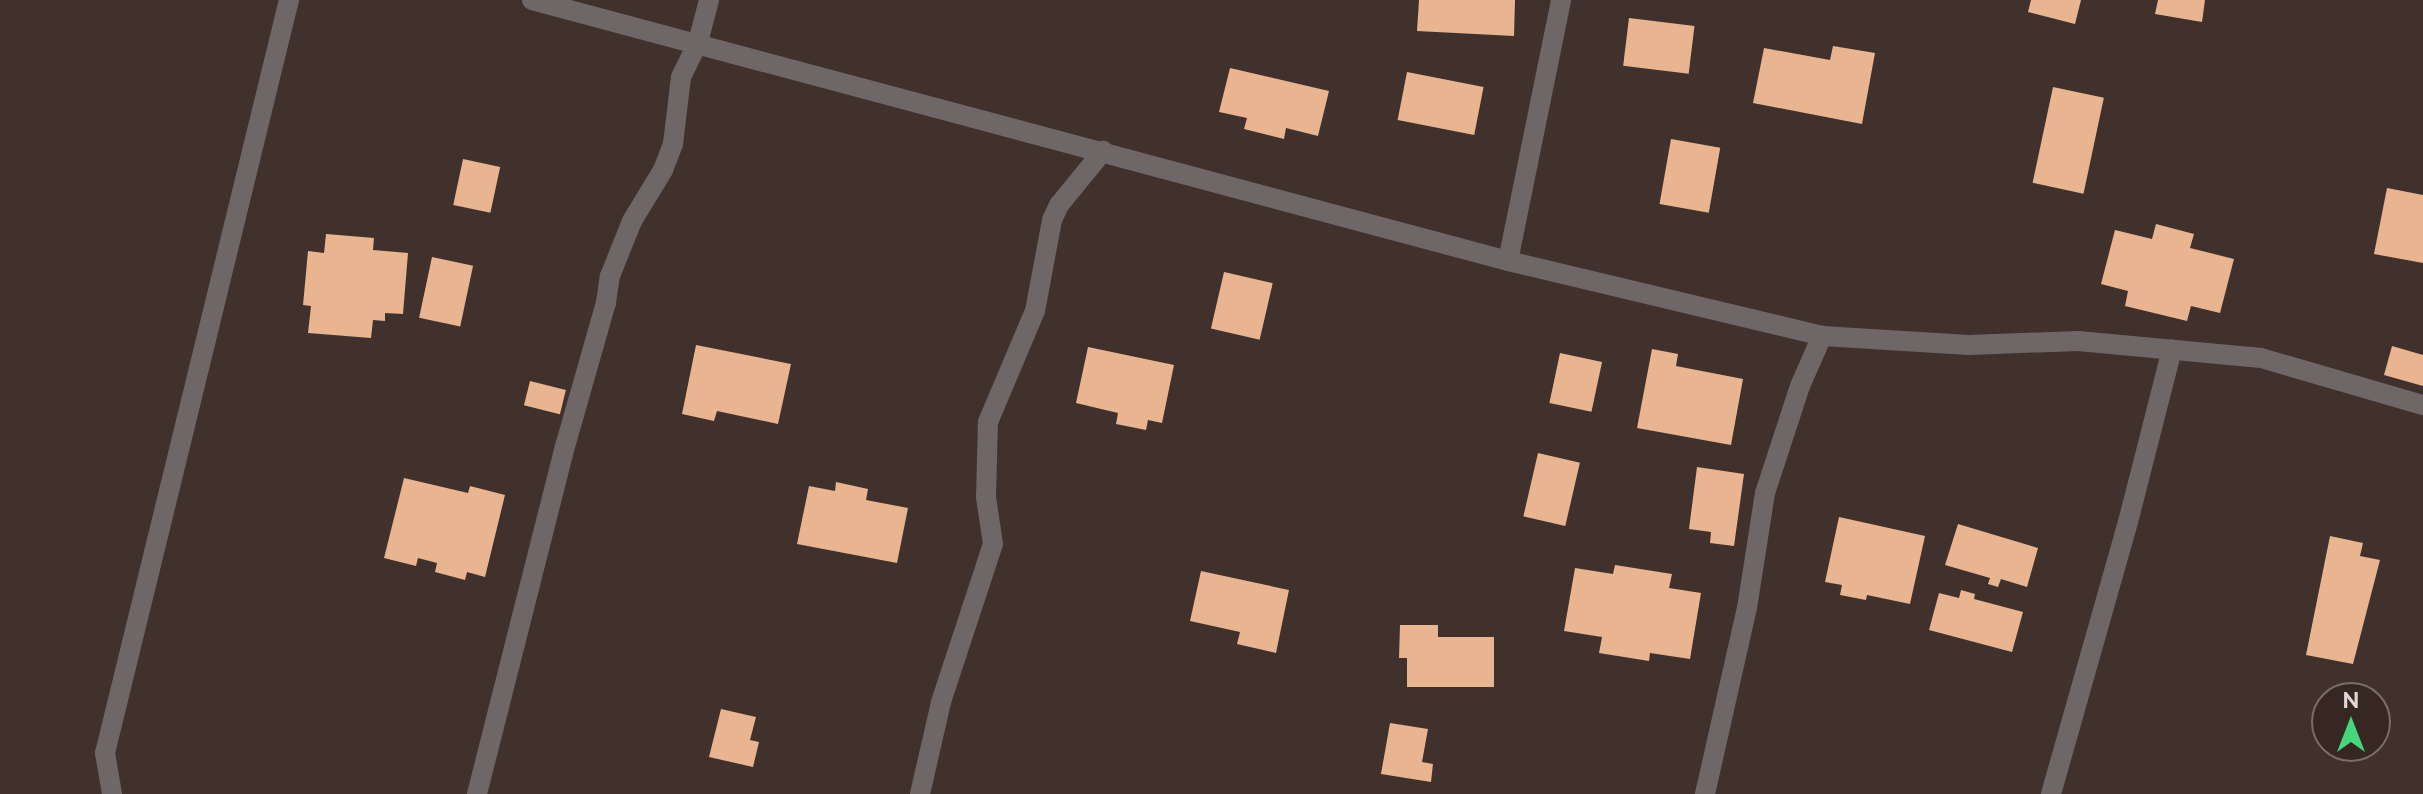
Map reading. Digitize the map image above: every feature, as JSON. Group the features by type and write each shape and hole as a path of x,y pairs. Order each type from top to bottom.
{"street":[{"path":"112,794 105,753 289,0"},
{"path":"532,0 1508,261 1822,336 1969,345 2078,341 2261,358 2423,405"},
{"path":"477,794 566,443 606,303 610,276 632,221 663,170 678,122 681,77 698,42 709,0"},
{"path":"1508,261 1561,0"},
{"path":"920,794 941,702 993,544 986,497 988,422 1035,311 1052,220 1059,205 1103,151"},
{"path":"1705,794 1747,608 1765,493 1800,386 1822,336"},
{"path":"2051,794 2128,522 2172,350"}],"building":[{"path":"1419,0 1515,0 1514,36 1417,31"},
{"path":"2031,0 2081,0 2075,24 2028,12"},
{"path":"2158,0 2205,0 2202,22 2155,14"},
{"path":"1629,18 1695,26 1689,74 1623,66"},
{"path":"1833,46 1875,53 1862,124 1753,103 1764,48 1830,60"},
{"path":"1230,68 1329,91 1318,136 1286,128 1284,139 1244,129 1247,118 1219,112"},
{"path":"1407,72 1484,87 1474,135 1398,120"},
{"path":"2053,87 2104,98 2083,194 2033,183"},
{"path":"1671,139 1720,148 1709,213 1660,204"},
{"path":"463,159 500,167 490,213 453,205"},
{"path":"2387,188 2423,195 2423,263 2374,254"},
{"path":"2156,224 2194,234 2190,248 2234,259 2220,313 2191,306 2187,321 2125,306 2128,291 2101,284 2115,230 2152,239"},
{"path":"326,234 374,238 373,250 408,253 403,314 385,313 385,321 373,320 371,338 308,333 311,306 303,305 308,251 324,253"},
{"path":"432,257 473,266 460,326 419,318"},
{"path":"1224,272 1273,283 1260,340 1211,329"},
{"path":"696,345 791,364 778,424 717,411 714,421 682,414"},
{"path":"2392,346 2423,355 2423,386 2384,375"},
{"path":"1088,347 1174,365 1162,423 1148,420 1146,430 1116,424 1118,413 1076,403"},
{"path":"1652,349 1678,354 1676,366 1743,379 1731,445 1637,428"},
{"path":"1560,353 1602,362 1591,412 1549,403"},
{"path":"530,381 566,390 560,414 524,405"},
{"path":"1538,453 1580,463 1565,526 1523,516"},
{"path":"1697,467 1744,474 1734,546 1710,543 1711,532 1689,529"},
{"path":"404,478 468,493 470,486 505,495 485,577 467,572 465,580 435,572 437,563 418,558 416,566 384,558"},
{"path":"836,482 868,489 866,500 908,508 897,563 797,544 809,486 835,491"},
{"path":"1839,517 1925,536 1910,604 1867,595 1866,600 1840,595 1842,585 1825,582"},
{"path":"1958,524 2038,548 2027,587 2001,579 1998,587 1988,584 1990,578 1945,565"},
{"path":"2330,536 2363,543 2360,556 2380,560 2353,664 2306,655"},
{"path":"1615,565 1672,574 1669,588 1701,593 1690,659 1650,653 1649,661 1599,653 1602,637 1564,631 1575,568 1613,574"},
{"path":"1201,571 1289,590 1276,653 1237,644 1240,632 1190,621"},
{"path":"1961,590 1975,594 1974,599 2023,612 2012,652 1929,630 1939,593 1959,598"},
{"path":"1400,625 1438,625 1438,637 1494,637 1494,687 1407,687 1407,658 1399,658"},
{"path":"721,709 756,717 750,740 759,742 753,767 709,757"},
{"path":"1390,723 1428,729 1422,762 1433,764 1431,782 1381,774"}]}
